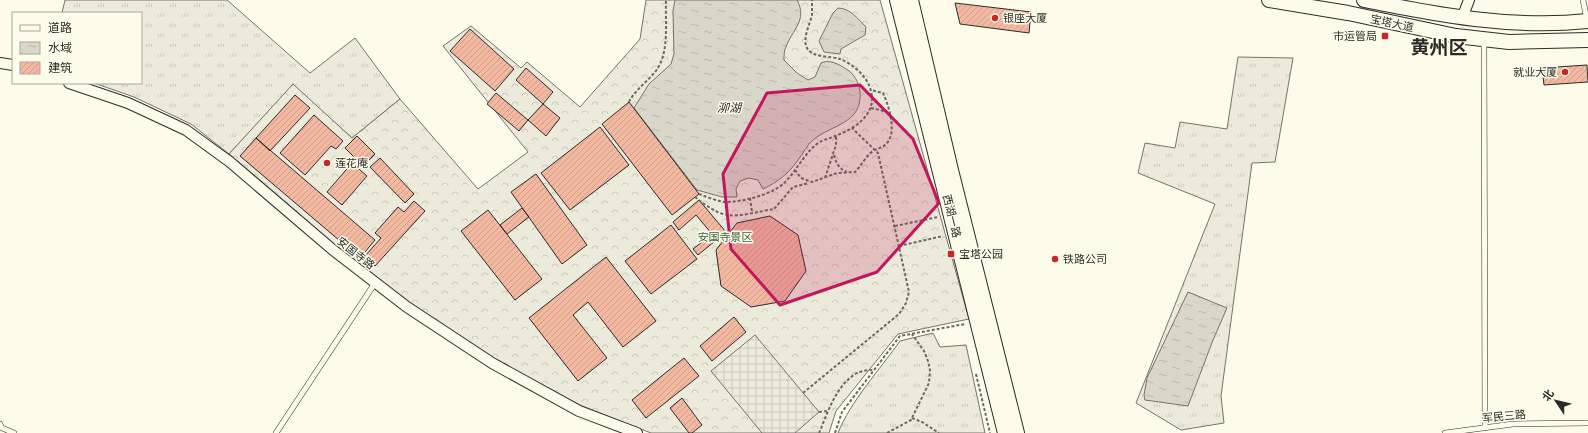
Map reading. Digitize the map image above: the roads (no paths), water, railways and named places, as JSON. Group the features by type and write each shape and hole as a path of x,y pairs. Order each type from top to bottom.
{"main road":[{"name":"宝塔大道","path":"1268,0 1348,13 1456,36 1509,42 1588,40"},
{"name":"宝塔大道","path":"1364,0 1436,15 1512,24 1568,23 1587,21"},
{"name":"西湖一路","path":"905,2 951,214 1005,433"},
{"name":"西湖一路","path":"905,2 958,200 1017,433"}],"street":[{"path":"1462,18 1469,0"},
{"path":"0,63 12,65"},
{"name":"安国寺路","path":"72,84 128,103 186,130 230,162 333,250 407,307 492,363 579,411 637,433"}],"lane":[{"path":"1583,0 1587,21"},
{"path":"1484,39 1485,428"},
{"path":"276,433 375,283"},
{"name":"军民三路","path":"1445,433 1513,424 1588,423"},
{"path":"0,424 2,428 14,433"}],"water":[{"name":"泖湖","path":"675,0 797,0 801,13 800,19 785,48 784,60 797,73 808,80 815,77 821,63 824,62 840,65 849,71 856,78 860,91 860,102 857,110 845,122 813,140 795,165 787,173 763,189 758,180 749,178 740,181 736,189 737,197 722,197 697,190 634,108 649,84 671,64 674,54 673,11"},
{"path":"838,8 842,8 857,17 866,27 865,35 841,49 840,54 824,52 819,41 833,13"},
{"path":"1188,292 1227,308 1188,406 1145,400 1144,395 1147,378"}],"place":[{"name":"银座大厦","path":"995,18"},
{"name":"市运管局","path":"1385,36"},
{"name":"就业大厦","path":"1565,72"},
{"name":"莲花庵","path":"327,163"},
{"name":"宝塔公园","path":"951,254"},
{"name":"铁路公司","path":"1055,259"}],"district":[{"name":"黄州区","path":"1439,47"}],"park label":[{"name":"安国寺景区","path":"725,237"}]}
